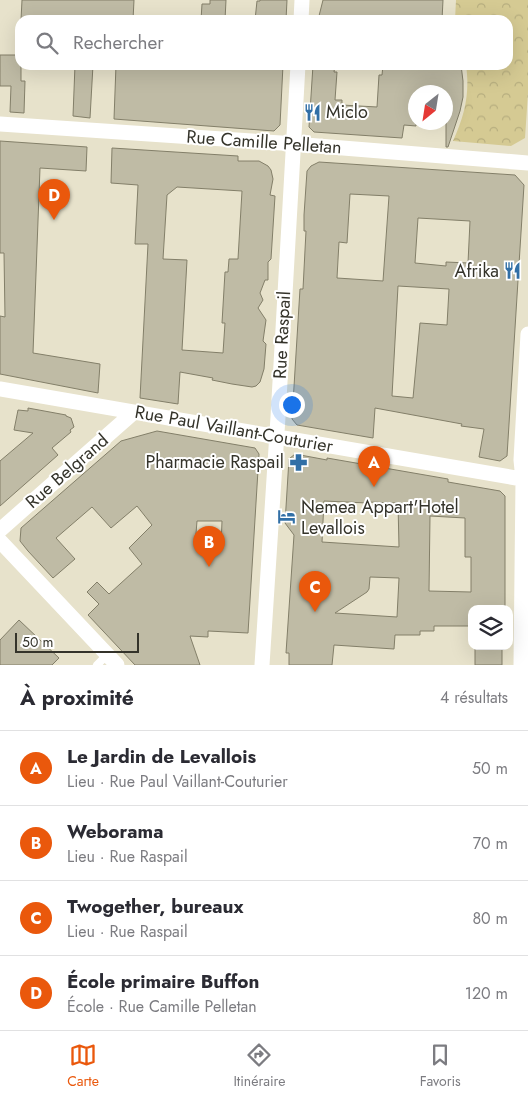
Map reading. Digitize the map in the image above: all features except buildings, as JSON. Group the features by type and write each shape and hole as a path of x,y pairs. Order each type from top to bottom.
{"street":[{"path":"301,15 302,0"},
{"name":"Rue Raspail","path":"262,665 298,70"},
{"name":"Rue Camille Pelletan","path":"0,124 293,144 528,163"},
{"path":"521,665 526,480 521,460 528,334"},
{"name":"Rue Paul Vaillant-Couturier","path":"0,389 526,480"},
{"name":"Rue Belgrand","path":"0,530 134,412"},
{"path":"0,541 107,662"}],"green space":[{"path":"456,0 528,0 528,93 525,138 511,146 453,141 466,104 466,70 513,70 513,15 455,15"}],"place":[{"name":"Miclo","path":"312,112"},
{"name":"École primaire Buffon","path":"54,220"},
{"name":"Afrika","path":"513,271"},
{"name":"Pharmacie Raspail","path":"298,462"},
{"name":"Le Jardin de Levallois","path":"374,487"},
{"name":"Nemea Appart'Hotel Levallois","path":"287,517"},
{"name":"Weborama","path":"209,567"},
{"name":"Twogether, bureaux","path":"315,612"}]}
